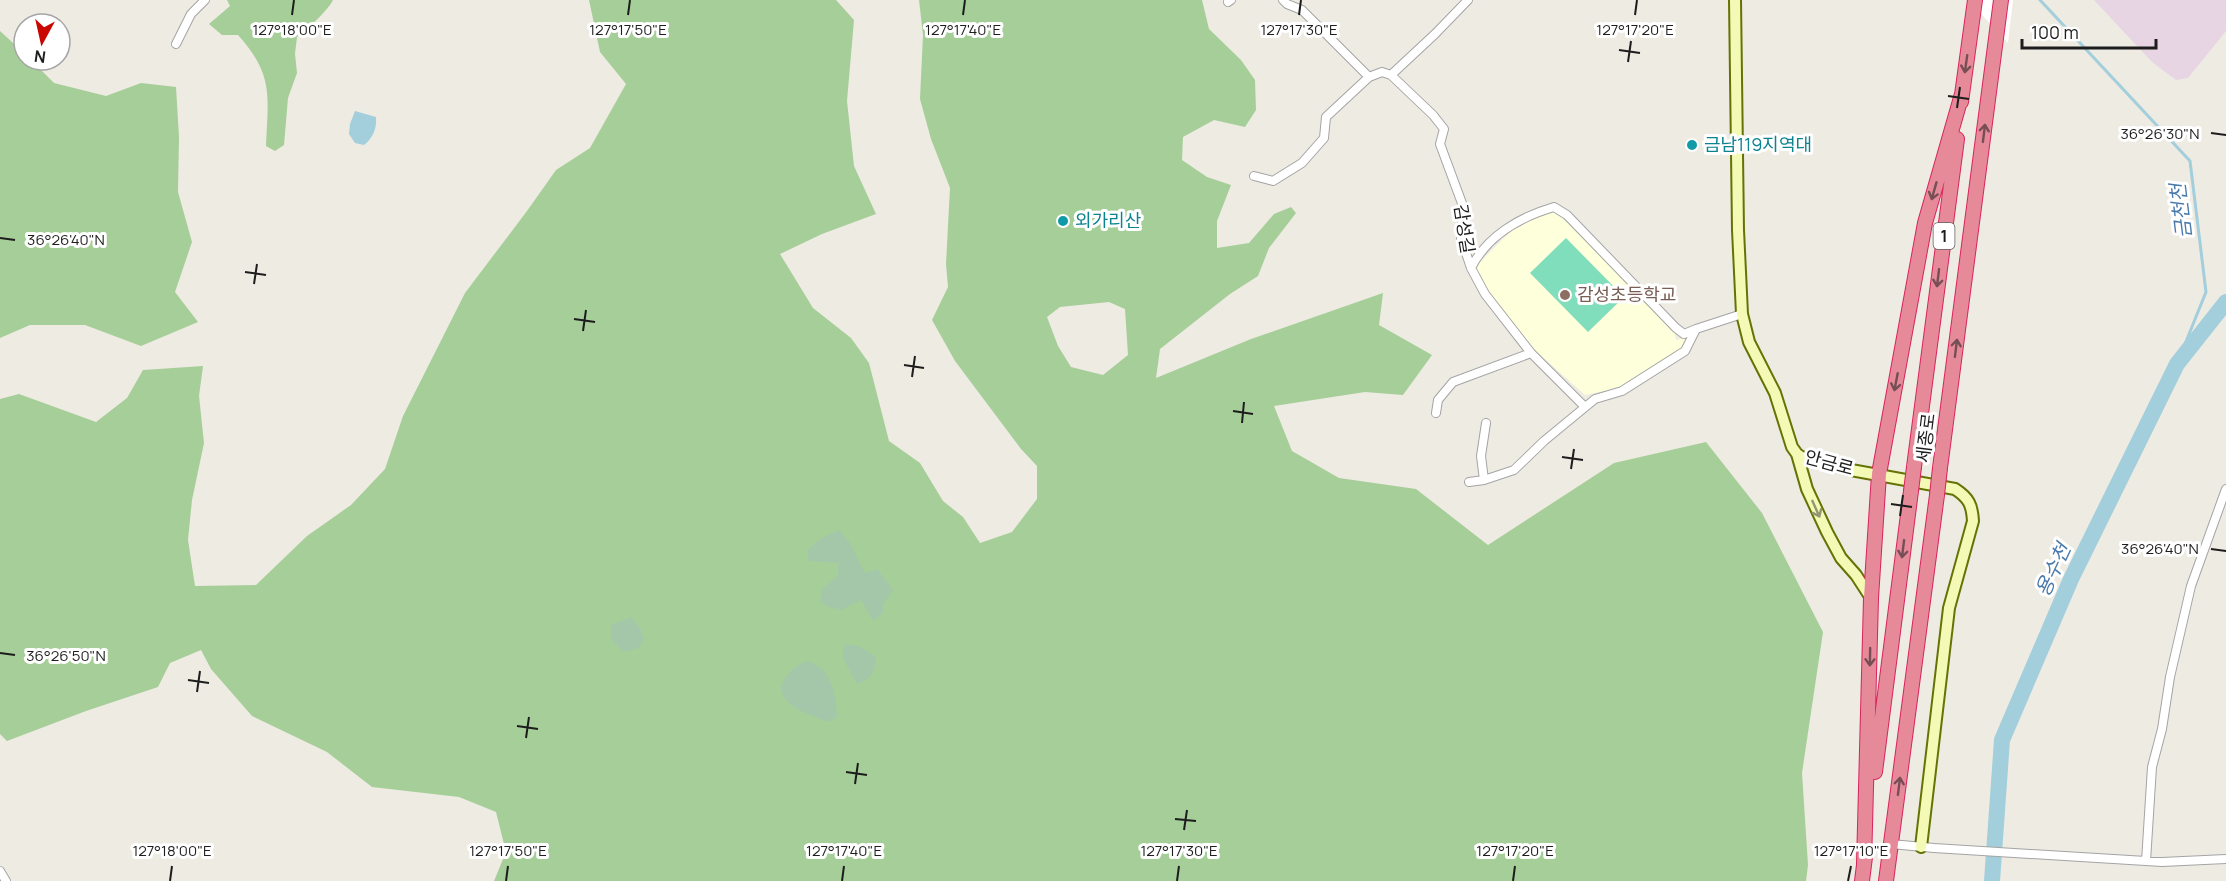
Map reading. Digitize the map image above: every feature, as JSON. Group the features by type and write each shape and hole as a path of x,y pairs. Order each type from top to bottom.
{"highway":[{"name":"세종로","path":"1886,881 2001,0"},
{"name":"세종로","path":"1862,881 1974,3"},
{"path":"1864,864 1871,598 1879,474 1925,223 1962,94"}],"street":[{"path":"176,44 191,14 205,0"},
{"path":"1283,0 1302,10 1369,77"},
{"path":"1254,176 1273,181 1302,163 1324,138 1326,117 1369,77 1382,72 1391,75 1468,0"},
{"name":"안금로","path":"1735,0 1738,230 1742,314 1749,342 1775,393 1792,447 1803,458 1955,489 1968,498 1973,513 1973,521 1949,608 1921,847"},
{"name":"감성길","path":"1391,75 1433,115 1444,129 1440,144 1462,206 1461,238 1471,268 1485,294 1531,353 1585,407"},
{"path":"1471,268 1477,255 1511,226 1533,213 1554,207 1567,215 1684,334 1742,314"},
{"path":"1469,482 1484,480 1514,470 1544,441 1595,399 1622,391 1684,351 1696,329"},
{"path":"1436,413 1438,400 1453,382 1531,353"},
{"path":"1484,480 1481,456 1486,423"},
{"path":"1797,454 1807,489 1827,532 1841,558 1871,598"},
{"path":"2146,861 2152,766 2162,729 2170,677 2191,586 2226,489"},
{"path":"1891,844 2162,862 2226,859"},
{"path":"0,871 6,881"}],"shaded area":[{"path":"2094,0 2226,0 2226,31 2188,78 2176,80 2152,62"},
{"name":"감성초등학교","path":"1551,212 1557,213 1674,328 1676,340 1686,338 1687,344 1683,350 1623,387 1585,395 1536,351 1483,287 1474,268 1510,232"},
{"path":"838,530 850,544 865,573 877,569 893,590 883,604 883,613 873,621 861,600 842,610 828,607 820,600 822,589 838,576 838,563 809,561 807,551 819,540"},
{"path":"631,617 640,628 644,639 639,648 623,652 611,639 611,625"},
{"path":"846,644 859,646 876,657 872,674 857,684 844,660 843,649"},
{"path":"806,661 822,669 831,683 837,717 830,722 796,708 783,695 783,683 786,677"}],"green space":[{"path":"227,0 333,0 322,15 297,37 295,54 297,73 288,98 284,145 275,151 266,146 268,99 258,62 238,35 222,35 209,24 230,6"},
{"path":"589,0 836,0 854,20 847,101 854,166 876,214 822,234 780,254 813,308 851,338 869,363 889,441 920,463 943,501 963,517 980,543 1012,532 1037,499 1037,466 1021,449 955,361 932,320 948,287 946,264 950,188 931,139 920,99 923,35 919,0 1202,0 1209,29 1241,60 1255,80 1256,110 1245,127 1214,120 1183,137 1182,160 1207,177 1231,185 1217,221 1217,248 1249,243 1274,214 1291,207 1296,213 1269,248 1258,276 1230,294 1160,349 1156,378 1251,339 1383,293 1379,325 1432,355 1403,395 1365,392 1274,406 1292,451 1339,478 1416,489 1488,545 1614,463 1706,442 1762,513 1823,632 1802,773 1808,865 1806,881 494,881 506,852 496,812 459,797 372,787 327,752 252,716 211,669 201,650 170,663 158,687 7,741 0,734 0,399 19,394 96,422 127,398 143,370 203,366 199,396 204,443 192,500 188,540 195,586 256,585 307,536 351,505 385,469 403,416 465,293 556,170 590,148 626,84 600,52","holes":["1109,302 1125,309 1128,355 1103,375 1071,367 1058,346 1047,317 1060,307"]},
{"path":"0,31 12,42 12,72 43,72 54,83 106,96 141,83 176,87 179,137 178,192 192,242 175,292 198,322 141,346 85,325 30,325 0,338"},
{"path":"1566,238 1624,297 1588,332 1530,273"}],"water":[{"path":"355,111 376,117 374,132 364,145 355,143 349,134"}],"pier":[{"path":"1968,0 2013,0 2008,43 1997,31"}],"waterway":[{"name":"금천천","path":"2040,0 2190,161 2206,292 2177,364"},
{"name":"용수천","path":"1992,881 2002,740 2071,579 2177,364 2226,302"}],"place":[{"name":"금남119지역대","path":"1692,145"},
{"name":"외가리산","path":"1063,221"},
{"name":"감성초등학교","path":"1565,295"}]}
